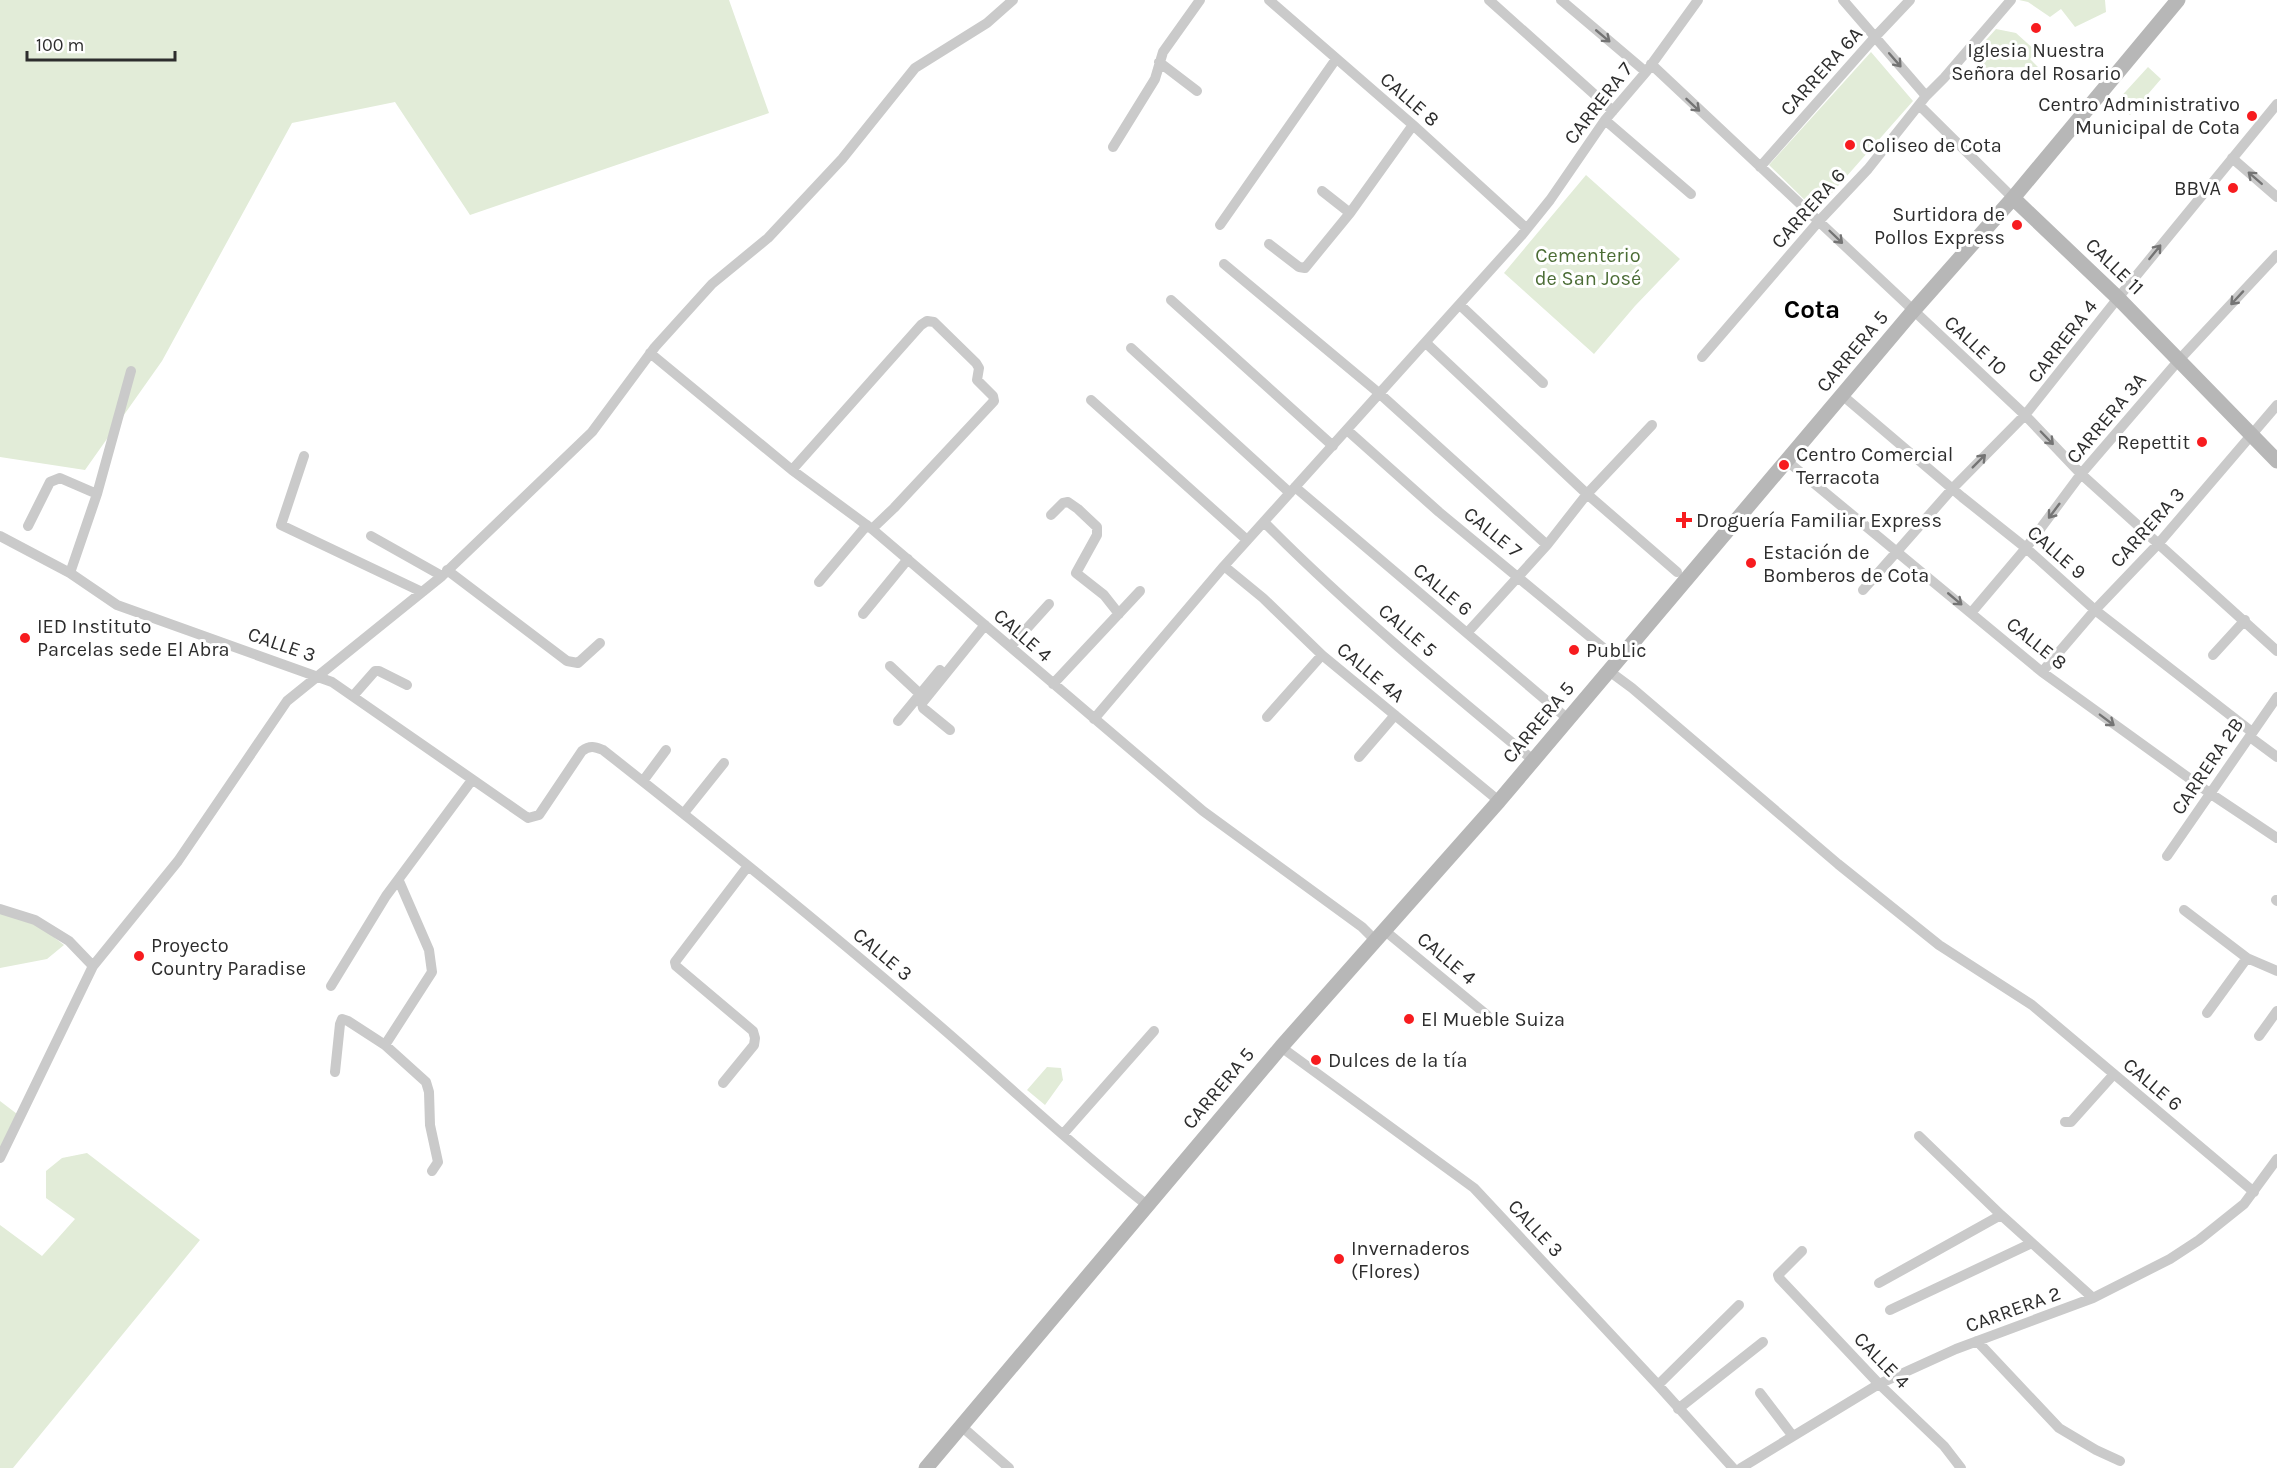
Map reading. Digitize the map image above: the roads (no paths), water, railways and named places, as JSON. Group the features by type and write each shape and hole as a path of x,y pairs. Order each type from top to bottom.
{"main road":[{"name":"CARRERA 5","path":"926,1468 1281,1047 1499,801 1913,311 2013,198 2178,0"},
{"name":"CALLE 11","path":"2013,198 2118,298 2277,461"}],"street":[{"path":"0,1158 93,966 178,861 288,701 444,573 592,432 650,353 712,284 768,238 842,159 915,68 987,22 1013,0"},
{"path":"1113,147 1155,79 1158,62 1200,0"},
{"name":"CALLE 8","path":"1269,0 1413,125 1526,228"},
{"path":"1489,0 1613,111"},
{"name":"CALLE 10","path":"1561,0 1649,68 1760,167 2025,415 2082,474 2277,651"},
{"name":"CARRERA 7","path":"1094,719 1224,566 1521,236 1550,200 1571,166 1605,120 1649,68 1698,0"},
{"name":"CALLE 11","path":"1843,0 1875,37 1923,101 2013,198"},
{"name":"CARRERA 6A","path":"1760,167 1910,0"},
{"name":"CARRERA 6","path":"1702,357 1819,221 1868,169 1923,101 2011,0"},
{"path":"1220,225 1336,58"},
{"path":"1158,62 1197,91"},
{"name":"CARRERA 4","path":"1863,590 1952,489 2025,415 2277,104"},
{"path":"1605,120 1691,194"},
{"path":"1269,244 1304,268 1350,213 1413,125"},
{"path":"2232,158 2277,197"},
{"path":"1322,191 1350,213"},
{"name":"CARRERA 3A","path":"1971,613 2026,548 2082,474 2179,360 2277,255"},
{"path":"1224,264 1380,394 1547,545"},
{"path":"1171,300 1333,446"},
{"path":"1460,305 1543,383"},
{"path":"792,470 927,321 934,322 976,363 979,368 977,380 993,396 994,401 902,500 870,527 819,582"},
{"path":"1426,343 1587,494 1677,572"},
{"name":"CALLE 6","path":"1131,348 1292,490 1568,719"},
{"name":"CALLE 4","path":"650,353 792,470 870,527 1203,811 1362,927 1380,935 1487,1015"},
{"path":"70,573 97,494 131,371"},
{"name":"CALLE 9","path":"1842,395 1952,489 2026,548 2095,610 2277,756"},
{"path":"1091,400 1247,540"},
{"name":"CARRERA 3","path":"2042,672 2095,610 2159,543 2277,405"},
{"path":"1467,633 1547,545 1587,494 1652,425"},
{"name":"CALLE 7","path":"1347,430 1439,512 1518,576 1614,665 1632,688 1838,864 1939,945 2029,1004"},
{"path":"304,456 281,525 422,592"},
{"name":"CALLE 8","path":"1787,461 2042,672 2211,794 2277,838"},
{"path":"28,526 50,482 60,478 97,494"},
{"path":"1051,515 1063,503 1068,502 1097,527 1097,535 1076,573 1104,595 1119,614"},
{"name":"CALLE 5","path":"1264,522 1309,567 1442,684 1533,760"},
{"name":"CALLE 3","path":"0,536 70,573 117,605 332,682 528,818 539,815 577,757 587,747 603,750 684,813 887,981 1147,1205"},
{"path":"371,536 444,573 567,661 578,663 600,643"},
{"path":"863,614 908,559"},
{"name":"CALLE 4A","path":"1224,566 1263,598 1322,654 1499,801"},
{"path":"1053,684 1140,591"},
{"path":"1011,646 1049,604"},
{"path":"2213,654 2245,620"},
{"path":"898,721 983,623"},
{"path":"950,730 923,708 922,703 983,623"},
{"path":"1268,717 1322,654"},
{"path":"890,666 920,693"},
{"path":"353,696 375,671 407,686"},
{"name":"CARRERA 2B","path":"2167,856 2277,697"},
{"path":"1359,757 1395,715"},
{"path":"643,781 666,750"},
{"path":"684,813 724,763"},
{"path":"331,986 386,896 472,780"},
{"path":"723,1083 754,1045 753,1031 676,966 675,962 748,866"},
{"path":"385,1045 432,972 429,950 399,881"},
{"path":"0,909 35,920 69,941 93,966"},
{"path":"2184,910 2247,958 2277,971"},
{"path":"2206,1013 2247,958"},
{"name":"CALLE 6","path":"2029,1004 2254,1192"},
{"path":"2259,1036 2277,1011"},
{"path":"334,1072 342,1019 385,1045 426,1082 429,1092 429,1125 438,1162 432,1171"},
{"path":"1064,1133 1154,1031"},
{"name":"CALLE 3","path":"1281,1047 1474,1188 1733,1468"},
{"path":"2065,1122 2072,1122 2114,1074"},
{"path":"1919,1136 2001,1215 2093,1298"},
{"name":"CARRERA 2","path":"1741,1468 1879,1384 1977,1341 2093,1298 2160,1265 2232,1215 2254,1192 2277,1159"},
{"path":"1880,1283 2001,1215"},
{"path":"1890,1310 2032,1243"},
{"name":"CALLE 4","path":"1802,1251 1777,1276 1879,1384 1944,1446 1961,1468"},
{"path":"1658,1385 1739,1305"},
{"path":"1977,1341 2059,1428 2120,1461"},
{"path":"1678,1409 1763,1342"},
{"path":"1760,1392 1792,1435"},
{"path":"960,1425 1009,1468"}],"place":[{"name":"Iglesia Nuestra Señora del Rosario","path":"2036,28"},
{"name":"Centro Administrativo Municipal de Cota","path":"2252,116"},
{"name":"Coliseo de Cota","path":"1850,145"},
{"name":"BBVA","path":"2233,188"},
{"name":"Surtidora de Pollos Express","path":"2017,225"},
{"name":"Repettit","path":"2202,442"},
{"name":"Centro Comercial Terracota","path":"1784,465"},
{"name":"Droguería Familiar Express","path":"1684,520"},
{"name":"Estación de Bomberos de Cota","path":"1751,563"},
{"name":"IED Instituto Parcelas sede El Abra","path":"25,638"},
{"name":"PubLic","path":"1574,650"},
{"name":"Proyecto Country Paradise","path":"139,956"},
{"name":"El Mueble Suiza","path":"1409,1019"},
{"name":"Dulces de la tía","path":"1316,1060"},
{"name":"Invernaderos (Flores)","path":"1339,1259"}],"district":[{"name":"Cota","path":"1812,309"}],"park label":[{"name":"Cementerio de San José","path":"1588,266"}]}
